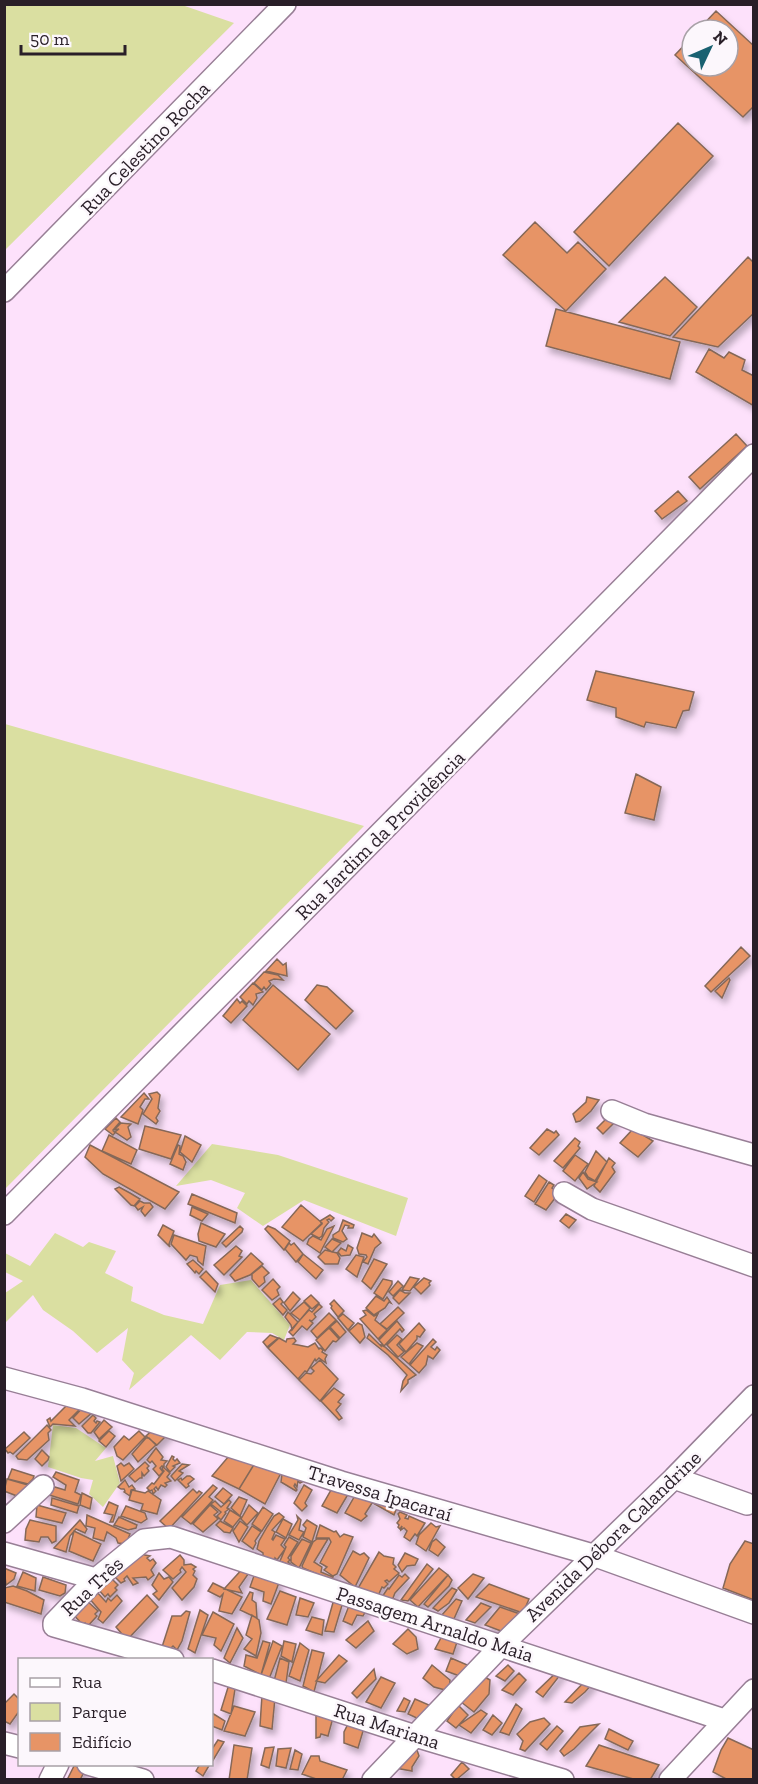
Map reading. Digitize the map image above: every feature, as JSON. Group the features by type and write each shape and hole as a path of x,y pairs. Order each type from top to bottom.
{"street":[{"name":"Rua Celestino Rocha","path":"4,291 285,4"},
{"name":"Rua Jardim da Providência","path":"4,1214 753,455"},
{"path":"612,1111 644,1124 753,1155"},
{"path":"564,1193 592,1209 753,1266"},
{"name":"Travessa Ipacaraí","path":"4,1378 82,1399 341,1482 593,1555 753,1613"},
{"name":"Avenida Débora Calandrine","path":"373,1779 501,1646 674,1478 753,1396"},
{"path":"674,1478 747,1504"},
{"path":"4,1522 43,1486"},
{"name":"Passagem Arnaldo Maia","path":"144,1540 171,1537 724,1720"},
{"name":"Rua Três","path":"144,1540 96,1579 54,1623 54,1626 169,1658"},
{"path":"4,1553 96,1579"},
{"name":"Rua Mariana","path":"213,1670 415,1736 563,1779"},
{"path":"670,1779 753,1690"},
{"path":"95,1766 143,1779"}],"green space":[{"path":"5,4 182,5 234,23 5,250"},
{"path":"4,724 364,826 5,1189"},
{"path":"212,1144 278,1155 408,1198 396,1236 304,1200 263,1226 237,1208 245,1193 211,1180 176,1186"},
{"path":"55,1233 83,1247 89,1242 116,1251 105,1273 133,1287 131,1301 164,1315 203,1324 220,1285 251,1280 290,1325 284,1340 272,1333 247,1332 220,1360 191,1335 129,1390 134,1373 122,1360 128,1328 97,1353 73,1331 43,1310 33,1295 5,1323 5,1293 23,1281 5,1272 5,1253 30,1266"},
{"path":"53,1425 76,1428 106,1448 95,1461 113,1456 120,1483 103,1507 89,1494 93,1480 48,1467"}],"building":[{"path":"716,11 724,18 709,18"},
{"path":"740,33 754,46 754,106 743,117 700,78 740,78"},
{"path":"680,50 680,60 675,55"},
{"path":"678,123 713,156 609,266 574,232"},
{"path":"535,222 567,253 578,242 606,269 566,311 503,255"},
{"path":"748,257 754,263 754,313 718,347 673,337"},
{"path":"665,277 697,307 670,336 619,322"},
{"path":"556,309 680,342 670,379 546,346"},
{"path":"709,349 724,358 729,352 745,360 742,370 754,376 754,406 696,372"},
{"path":"736,434 747,446 700,489 689,477"},
{"path":"678,491 687,501 662,519 655,511"},
{"path":"596,671 694,692 689,710 683,711 676,728 646,722 644,727 616,717 616,708 587,700"},
{"path":"636,774 661,787 654,820 625,813"},
{"path":"741,947 750,956 711,992 705,986"},
{"path":"277,959 283,965 286,963 287,976 266,971"},
{"path":"264,972 278,975 283,980 269,981 271,984 266,990 264,987 262,990 254,983"},
{"path":"729,978 730,980 722,998 715,991"},
{"path":"253,983 263,992 256,994 257,998 253,1005 249,1001 247,1004 240,997"},
{"path":"273,985 330,1034 298,1070 243,1020"},
{"path":"317,985 327,987 353,1011 336,1029 305,1000"},
{"path":"237,999 247,1006 231,1023 223,1016"},
{"path":"157,1092 160,1095 158,1108 160,1111 156,1124 143,1114 152,1099 149,1094"},
{"path":"144,1093 149,1099 145,1099 140,1107 143,1110 138,1124 121,1117"},
{"path":"587,1097 599,1100 591,1111 576,1122 573,1114 586,1102"},
{"path":"610,1115 616,1121 603,1134 597,1128"},
{"path":"116,1118 120,1122 113,1130 115,1133 113,1135 105,1129"},
{"path":"121,1123 131,1124 128,1127 131,1137 127,1140 115,1132 119,1129 114,1130"},
{"path":"145,1126 181,1135 171,1159 139,1149"},
{"path":"547,1129 554,1133 556,1131 559,1135 539,1155 530,1148"},
{"path":"633,1129 653,1141 638,1157 620,1143"},
{"path":"109,1135 137,1150 131,1164 102,1151"},
{"path":"185,1136 201,1145 192,1162 180,1152"},
{"path":"575,1138 580,1142 578,1146 580,1148 563,1168 554,1161"},
{"path":"90,1145 179,1192 165,1209 103,1174 85,1157"},
{"path":"178,1145 180,1146 179,1154 186,1162 183,1170 170,1164"},
{"path":"596,1151 607,1162 595,1181 585,1172"},
{"path":"575,1155 588,1164 575,1181 563,1171"},
{"path":"609,1158 615,1163 612,1167 615,1172 600,1192 594,1186"},
{"path":"583,1172 588,1179 597,1182 587,1189 579,1178"},
{"path":"539,1175 547,1181 534,1202 525,1196"},
{"path":"549,1182 554,1185 552,1188 559,1193 546,1210 535,1204"},
{"path":"119,1187 140,1199 134,1206 115,1189"},
{"path":"192,1194 237,1213 235,1223 188,1204"},
{"path":"140,1201 150,1203 153,1207 145,1216 141,1211 143,1207 138,1210 135,1206"},
{"path":"301,1205 322,1223 303,1241 282,1227"},
{"path":"192,1207 208,1214 202,1221 190,1215"},
{"path":"566,1214 576,1220 569,1228 560,1221"},
{"path":"330,1215 334,1218 331,1221 327,1220 329,1222 322,1236 319,1238 311,1234 322,1224 320,1221"},
{"path":"343,1220 354,1225 353,1228 348,1228 349,1226 345,1225 342,1231 347,1239 343,1242 333,1238 333,1235 339,1231"},
{"path":"201,1223 225,1234 216,1247 199,1241"},
{"path":"163,1225 174,1231 170,1247 158,1235"},
{"path":"240,1226 243,1229 242,1232 226,1247 222,1243"},
{"path":"268,1226 290,1241 284,1250 265,1229"},
{"path":"334,1226 320,1253 307,1244 313,1236 321,1240 327,1229"},
{"path":"362,1233 372,1237 374,1234 381,1243 375,1248 368,1264 363,1262 366,1255 359,1254 357,1248"},
{"path":"174,1235 206,1246 203,1265 197,1257 190,1255 186,1260 171,1244"},
{"path":"332,1239 341,1243 332,1252 325,1247"},
{"path":"289,1243 291,1245 294,1243 303,1254 296,1262 285,1249"},
{"path":"348,1245 353,1248 350,1255 341,1256 338,1252 341,1248 346,1251"},
{"path":"236,1246 242,1251 239,1256 242,1257 224,1275 214,1265"},
{"path":"325,1250 337,1253 340,1258 338,1264 325,1264 318,1257"},
{"path":"251,1253 263,1264 250,1275 235,1281 230,1275"},
{"path":"303,1254 323,1270 316,1279 298,1262"},
{"path":"356,1255 364,1257 357,1277 346,1269"},
{"path":"374,1259 387,1264 371,1289 362,1281"},
{"path":"193,1260 203,1269 199,1274 187,1264"},
{"path":"262,1266 269,1273 264,1277 265,1282 259,1287 252,1279 252,1274"},
{"path":"206,1271 218,1284 215,1292 200,1277"},
{"path":"410,1277 419,1279 410,1291 402,1290"},
{"path":"424,1278 431,1281 421,1294 414,1287"},
{"path":"273,1279 280,1287 277,1290 279,1295 272,1300 262,1290"},
{"path":"383,1279 392,1281 392,1284 383,1299 374,1293"},
{"path":"398,1281 403,1286 393,1296 389,1292"},
{"path":"400,1290 410,1293 399,1304 393,1298"},
{"path":"293,1292 300,1299 290,1311 284,1303"},
{"path":"311,1295 319,1303 312,1309 304,1301"},
{"path":"376,1296 384,1301 387,1297 391,1303 389,1302 385,1308 374,1315 366,1308"},
{"path":"280,1298 283,1302 281,1304 287,1310 283,1315 273,1304"},
{"path":"334,1300 344,1311 338,1317 330,1304"},
{"path":"304,1302 310,1308 300,1320 291,1313"},
{"path":"319,1304 322,1307 314,1314 316,1317 312,1321 309,1320 313,1323 307,1330 302,1326 293,1336 289,1332 309,1310 312,1312"},
{"path":"398,1307 404,1313 387,1329 380,1324"},
{"path":"366,1310 374,1316 378,1314 375,1320 387,1330 378,1339 360,1319 366,1315 363,1311"},
{"path":"288,1312 298,1322 292,1330 285,1317"},
{"path":"329,1313 336,1320 317,1338 311,1331"},
{"path":"343,1314 354,1323 348,1330 338,1318"},
{"path":"337,1321 346,1332 340,1338 330,1327"},
{"path":"397,1321 404,1330 402,1332 400,1329 384,1346 379,1340"},
{"path":"358,1323 362,1325 365,1337 360,1343 349,1331"},
{"path":"419,1323 425,1330 420,1337 417,1336 406,1352 399,1344"},
{"path":"329,1328 339,1339 336,1342 333,1341 325,1351 316,1340"},
{"path":"369,1334 416,1375 408,1380 401,1391 407,1375 367,1338"},
{"path":"270,1335 278,1338 267,1347 263,1342"},
{"path":"397,1335 402,1339 397,1345 404,1352 398,1357 387,1345"},
{"path":"279,1338 286,1342 287,1339 294,1338 296,1341 293,1344 308,1347 315,1343 327,1355 326,1363 319,1358 316,1361 315,1359 307,1372 305,1371 298,1379 268,1348"},
{"path":"433,1339 436,1342 431,1347 435,1350 437,1347 440,1350 433,1359 428,1356 426,1365 419,1373 410,1365"},
{"path":"417,1343 423,1346 409,1364 401,1357"},
{"path":"320,1360 338,1379 320,1401 299,1380 306,1373 311,1374 314,1371 311,1368"},
{"path":"334,1388 344,1395 338,1402 341,1404 336,1410 342,1418 339,1420 321,1401"},
{"path":"74,1398 87,1402 69,1420 75,1426 53,1424 50,1427 47,1420 50,1418 51,1421"},
{"path":"88,1402 94,1411 79,1424 73,1418"},
{"path":"93,1415 96,1423 100,1422 91,1433 88,1433 82,1426"},
{"path":"104,1420 112,1427 99,1439 94,1432"},
{"path":"47,1425 51,1430 48,1433 49,1440 27,1460 18,1459 16,1456"},
{"path":"158,1425 172,1430 157,1445 146,1436"},
{"path":"109,1431 115,1436 106,1447 99,1441"},
{"path":"139,1431 145,1437 123,1460 117,1456 114,1447 124,1436 129,1440"},
{"path":"24,1432 30,1438 13,1454 8,1453 5,1449"},
{"path":"146,1438 156,1445 138,1462 132,1454"},
{"path":"156,1448 163,1457 161,1460 167,1461 164,1467 160,1468 163,1472 159,1476 153,1469 156,1466 152,1461 150,1463 147,1460"},
{"path":"42,1450 49,1457 42,1466 35,1459"},
{"path":"234,1450 258,1458 239,1489 212,1476"},
{"path":"172,1456 180,1463 173,1466 175,1467 170,1472 166,1467"},
{"path":"258,1458 284,1467 265,1504 239,1489"},
{"path":"145,1462 149,1466 147,1468 149,1471 144,1476 142,1473 142,1478 135,1482 129,1476"},
{"path":"121,1463 124,1466 129,1463 134,1469 121,1481 117,1466"},
{"path":"182,1464 189,1465 179,1471 183,1473 175,1481 171,1476"},
{"path":"163,1467 170,1473 167,1477 171,1481 165,1483 167,1485 165,1487 161,1485 158,1490 156,1487 153,1494 152,1490 147,1488 152,1483 154,1484 164,1471"},
{"path":"12,1469 34,1476 33,1479 28,1484 8,1479"},
{"path":"56,1472 79,1480 75,1492 81,1495 78,1504 43,1493 48,1485 65,1490 66,1485 53,1477"},
{"path":"282,1474 302,1482 298,1481 297,1487 295,1484 296,1491 281,1482"},
{"path":"187,1476 194,1479 186,1488 178,1480"},
{"path":"7,1479 28,1485 17,1496 4,1491"},
{"path":"125,1480 129,1487 132,1485 135,1489 131,1490 130,1496 124,1492 124,1489 118,1487"},
{"path":"335,1483 350,1491 337,1513 322,1506"},
{"path":"213,1485 217,1488 209,1497 213,1500 191,1524 182,1517"},
{"path":"304,1485 312,1490 305,1503 307,1506 302,1511 294,1503"},
{"path":"223,1488 232,1495 224,1504 215,1497"},
{"path":"193,1489 197,1493 199,1491 202,1493 169,1529 160,1521"},
{"path":"132,1490 145,1493 148,1491 161,1500 157,1514 141,1510 143,1504 129,1500"},
{"path":"357,1492 374,1500 365,1514 367,1516 361,1521 345,1513"},
{"path":"82,1493 92,1498 90,1509 80,1505"},
{"path":"239,1497 247,1500 240,1516 231,1508"},
{"path":"379,1497 399,1503 394,1515 373,1503"},
{"path":"52,1498 79,1506 77,1513 51,1505"},
{"path":"229,1500 231,1502 227,1508 229,1509 221,1520 217,1516 221,1512 211,1504 215,1501 221,1507"},
{"path":"109,1502 118,1506 113,1522 110,1522 113,1515 104,1513"},
{"path":"37,1505 66,1513 62,1523 36,1517"},
{"path":"210,1505 218,1512 214,1515 218,1519 203,1532 193,1524"},
{"path":"249,1505 258,1513 247,1525 241,1519"},
{"path":"126,1506 145,1513 147,1519 141,1523 121,1516"},
{"path":"263,1507 273,1514 262,1531 252,1524"},
{"path":"230,1510 241,1517 233,1527 224,1521"},
{"path":"400,1512 407,1515 405,1518 408,1519 409,1516 425,1523 417,1536 415,1534 410,1541 404,1537 407,1531 404,1528 401,1530 402,1526 400,1529 398,1527"},
{"path":"279,1513 284,1517 272,1530 275,1532 272,1539 276,1535 285,1539 281,1545 285,1549 277,1560 275,1558 274,1562 263,1558 263,1553 257,1549 267,1527 274,1516"},
{"path":"87,1515 130,1534 126,1544 118,1543 116,1538 107,1532 104,1541 93,1538 95,1528 86,1526"},
{"path":"297,1516 301,1520 299,1530 304,1532 299,1540 289,1535 298,1520"},
{"path":"119,1517 137,1525 136,1528 128,1530 114,1525"},
{"path":"283,1519 292,1524 286,1538 276,1532"},
{"path":"30,1520 56,1526 56,1541 52,1543 48,1537 41,1537 39,1542 25,1540"},
{"path":"80,1520 87,1529 85,1533 76,1529 70,1536 66,1552 54,1548"},
{"path":"307,1520 317,1526 312,1542 303,1537 306,1528 303,1525"},
{"path":"220,1521 233,1528 230,1533 224,1532 216,1525"},
{"path":"240,1521 248,1527 239,1542 233,1531"},
{"path":"431,1523 436,1527 440,1526 426,1551 416,1544 419,1535"},
{"path":"320,1525 336,1531 340,1537 344,1534 353,1537 337,1574 333,1576 324,1570 327,1567 320,1563 331,1542 329,1538 316,1538"},
{"path":"252,1526 261,1532 253,1549 242,1541"},
{"path":"74,1531 101,1544 93,1561 69,1551"},
{"path":"289,1537 298,1542 288,1558 292,1567 280,1561 286,1547 284,1545"},
{"path":"302,1539 311,1543 299,1568 291,1562 291,1556"},
{"path":"317,1539 328,1539 314,1562 322,1567 321,1572 333,1577 331,1580 302,1566 313,1542"},
{"path":"436,1539 445,1547 438,1556 429,1550"},
{"path":"745,1541 754,1544 754,1600 723,1588 730,1564"},
{"path":"139,1550 150,1556 147,1558 150,1561 153,1559 156,1563 151,1570 154,1575 148,1580 146,1577 133,1578 138,1583 133,1585 127,1576 121,1583 114,1576"},
{"path":"353,1551 360,1555 364,1553 369,1558 355,1587 340,1575"},
{"path":"379,1552 384,1556 394,1558 393,1564 396,1567 394,1569 399,1573 389,1582 385,1581 388,1584 382,1587 378,1596 357,1590"},
{"path":"405,1553 418,1559 415,1565 407,1566 402,1572 398,1565"},
{"path":"180,1555 184,1560 184,1565 191,1564 196,1567 193,1569 195,1571 193,1575 197,1579 194,1587 182,1600 172,1588 186,1572 182,1567 181,1572 173,1579 163,1570"},
{"path":"427,1564 433,1569 408,1601 401,1600"},
{"path":"245,1566 251,1570 239,1587 242,1593 224,1589"},
{"path":"4,1568 16,1573 14,1579 6,1585"},
{"path":"439,1568 448,1575 418,1607 410,1600"},
{"path":"256,1570 280,1580 271,1604 263,1601 264,1592 250,1587"},
{"path":"23,1572 36,1578 35,1591 17,1586"},
{"path":"159,1573 164,1579 169,1577 173,1582 159,1600 153,1594 157,1591 152,1585"},
{"path":"405,1574 409,1578 395,1593 393,1598 396,1600 393,1602 382,1597 399,1575 402,1577"},
{"path":"473,1574 484,1578 468,1599 458,1588"},
{"path":"448,1575 452,1580 449,1586 428,1607 424,1604"},
{"path":"43,1577 66,1585 65,1593 60,1596 39,1590"},
{"path":"110,1577 118,1585 115,1588 117,1590 110,1597 108,1594 105,1597 98,1589"},
{"path":"213,1583 242,1597 232,1614 219,1611 223,1594 220,1597 208,1591"},
{"path":"489,1584 529,1599 523,1613 476,1597"},
{"path":"13,1586 44,1600 41,1614 4,1602 4,1588"},
{"path":"452,1588 457,1590 449,1603 438,1611 433,1608"},
{"path":"95,1590 106,1602 108,1598 111,1601 117,1595 122,1601 103,1623 98,1619 101,1612 88,1597"},
{"path":"280,1591 296,1597 287,1625 267,1619"},
{"path":"250,1592 253,1593 252,1600 256,1603 257,1618 240,1610"},
{"path":"147,1595 158,1607 127,1640 116,1627"},
{"path":"300,1598 314,1603 308,1617 296,1615"},
{"path":"85,1599 98,1611 95,1614 97,1616 87,1627 70,1611"},
{"path":"334,1599 343,1602 334,1632 325,1631"},
{"path":"456,1599 462,1601 453,1621 441,1616"},
{"path":"350,1603 368,1607 363,1616 357,1615 352,1625 343,1621"},
{"path":"481,1603 491,1607 475,1623 466,1620"},
{"path":"500,1607 520,1614 509,1634 485,1625"},
{"path":"200,1610 208,1615 195,1653 188,1649"},
{"path":"186,1611 190,1612 182,1641 177,1650 173,1646 170,1649 162,1647 172,1616 181,1616"},
{"path":"213,1612 234,1624 221,1651 214,1645 216,1638 202,1635"},
{"path":"252,1615 259,1620 261,1633 256,1656 244,1649 252,1639 246,1635"},
{"path":"312,1617 324,1620 322,1635 306,1630"},
{"path":"368,1621 374,1631 356,1648 346,1640"},
{"path":"237,1628 243,1638 230,1663 224,1658"},
{"path":"408,1629 416,1637 418,1649 407,1654 393,1644"},
{"path":"442,1636 458,1639 453,1654 435,1649"},
{"path":"263,1641 270,1643 261,1675 244,1666 246,1655 257,1658"},
{"path":"273,1641 282,1646 269,1679 261,1675"},
{"path":"284,1641 296,1644 292,1662 281,1656"},
{"path":"300,1643 309,1650 300,1681 289,1676"},
{"path":"312,1650 324,1653 314,1692 303,1686"},
{"path":"339,1655 347,1661 325,1683 316,1681"},
{"path":"280,1658 289,1662 286,1683 274,1681"},
{"path":"451,1658 472,1667 465,1678 446,1671"},
{"path":"432,1665 450,1680 449,1691 434,1687 423,1678"},
{"path":"508,1665 514,1671 505,1681 496,1676"},
{"path":"561,1668 564,1670 543,1697 536,1692"},
{"path":"374,1669 376,1679 357,1698 352,1693"},
{"path":"519,1673 526,1680 513,1695 502,1690"},
{"path":"483,1676 490,1680 489,1694 474,1712 461,1702"},
{"path":"381,1677 395,1683 381,1708 366,1702"},
{"path":"588,1678 594,1682 585,1692 572,1703 565,1702"},
{"path":"230,1681 236,1683 231,1714 221,1710"},
{"path":"14,1694 18,1698 18,1713 10,1724 4,1721 4,1704"},
{"path":"262,1695 275,1698 272,1729 260,1726"},
{"path":"404,1698 410,1701 405,1712 397,1711"},
{"path":"415,1699 429,1705 421,1720 408,1714"},
{"path":"516,1704 522,1709 509,1735 500,1732"},
{"path":"458,1705 468,1715 456,1728 447,1721"},
{"path":"234,1706 255,1712 245,1736 224,1731"},
{"path":"316,1709 334,1714 328,1736 321,1734 316,1738"},
{"path":"481,1710 487,1714 471,1733 459,1725"},
{"path":"213,1714 225,1721 222,1730 213,1726"},
{"path":"493,1715 502,1723 492,1735 483,1730"},
{"path":"351,1718 366,1721 358,1748 344,1743 344,1732"},
{"path":"544,1718 550,1724 525,1751 520,1749 523,1741 517,1734 530,1722"},
{"path":"599,1724 564,1756 560,1751 580,1727"},
{"path":"557,1726 563,1731 547,1750 540,1744"},
{"path":"609,1729 633,1741 628,1750 605,1739"},
{"path":"728,1738 754,1750 754,1780 728,1780 713,1772"},
{"path":"218,1740 224,1742 213,1760 213,1748"},
{"path":"234,1745 252,1748 247,1780 229,1780"},
{"path":"599,1745 659,1765 650,1780 637,1780 586,1766"},
{"path":"274,1747 269,1768 261,1765 265,1748"},
{"path":"416,1747 419,1756 412,1771 395,1768"},
{"path":"291,1748 286,1768 276,1766 278,1749"},
{"path":"295,1750 302,1754 298,1770 290,1769"},
{"path":"311,1756 319,1756 320,1761 347,1770 342,1780 319,1780 302,1774"},
{"path":"462,1762 469,1769 456,1780 451,1775"},
{"path":"74,1766 86,1768 80,1780 67,1780"},
{"path":"199,1766 209,1766 203,1776 196,1771"}]}
